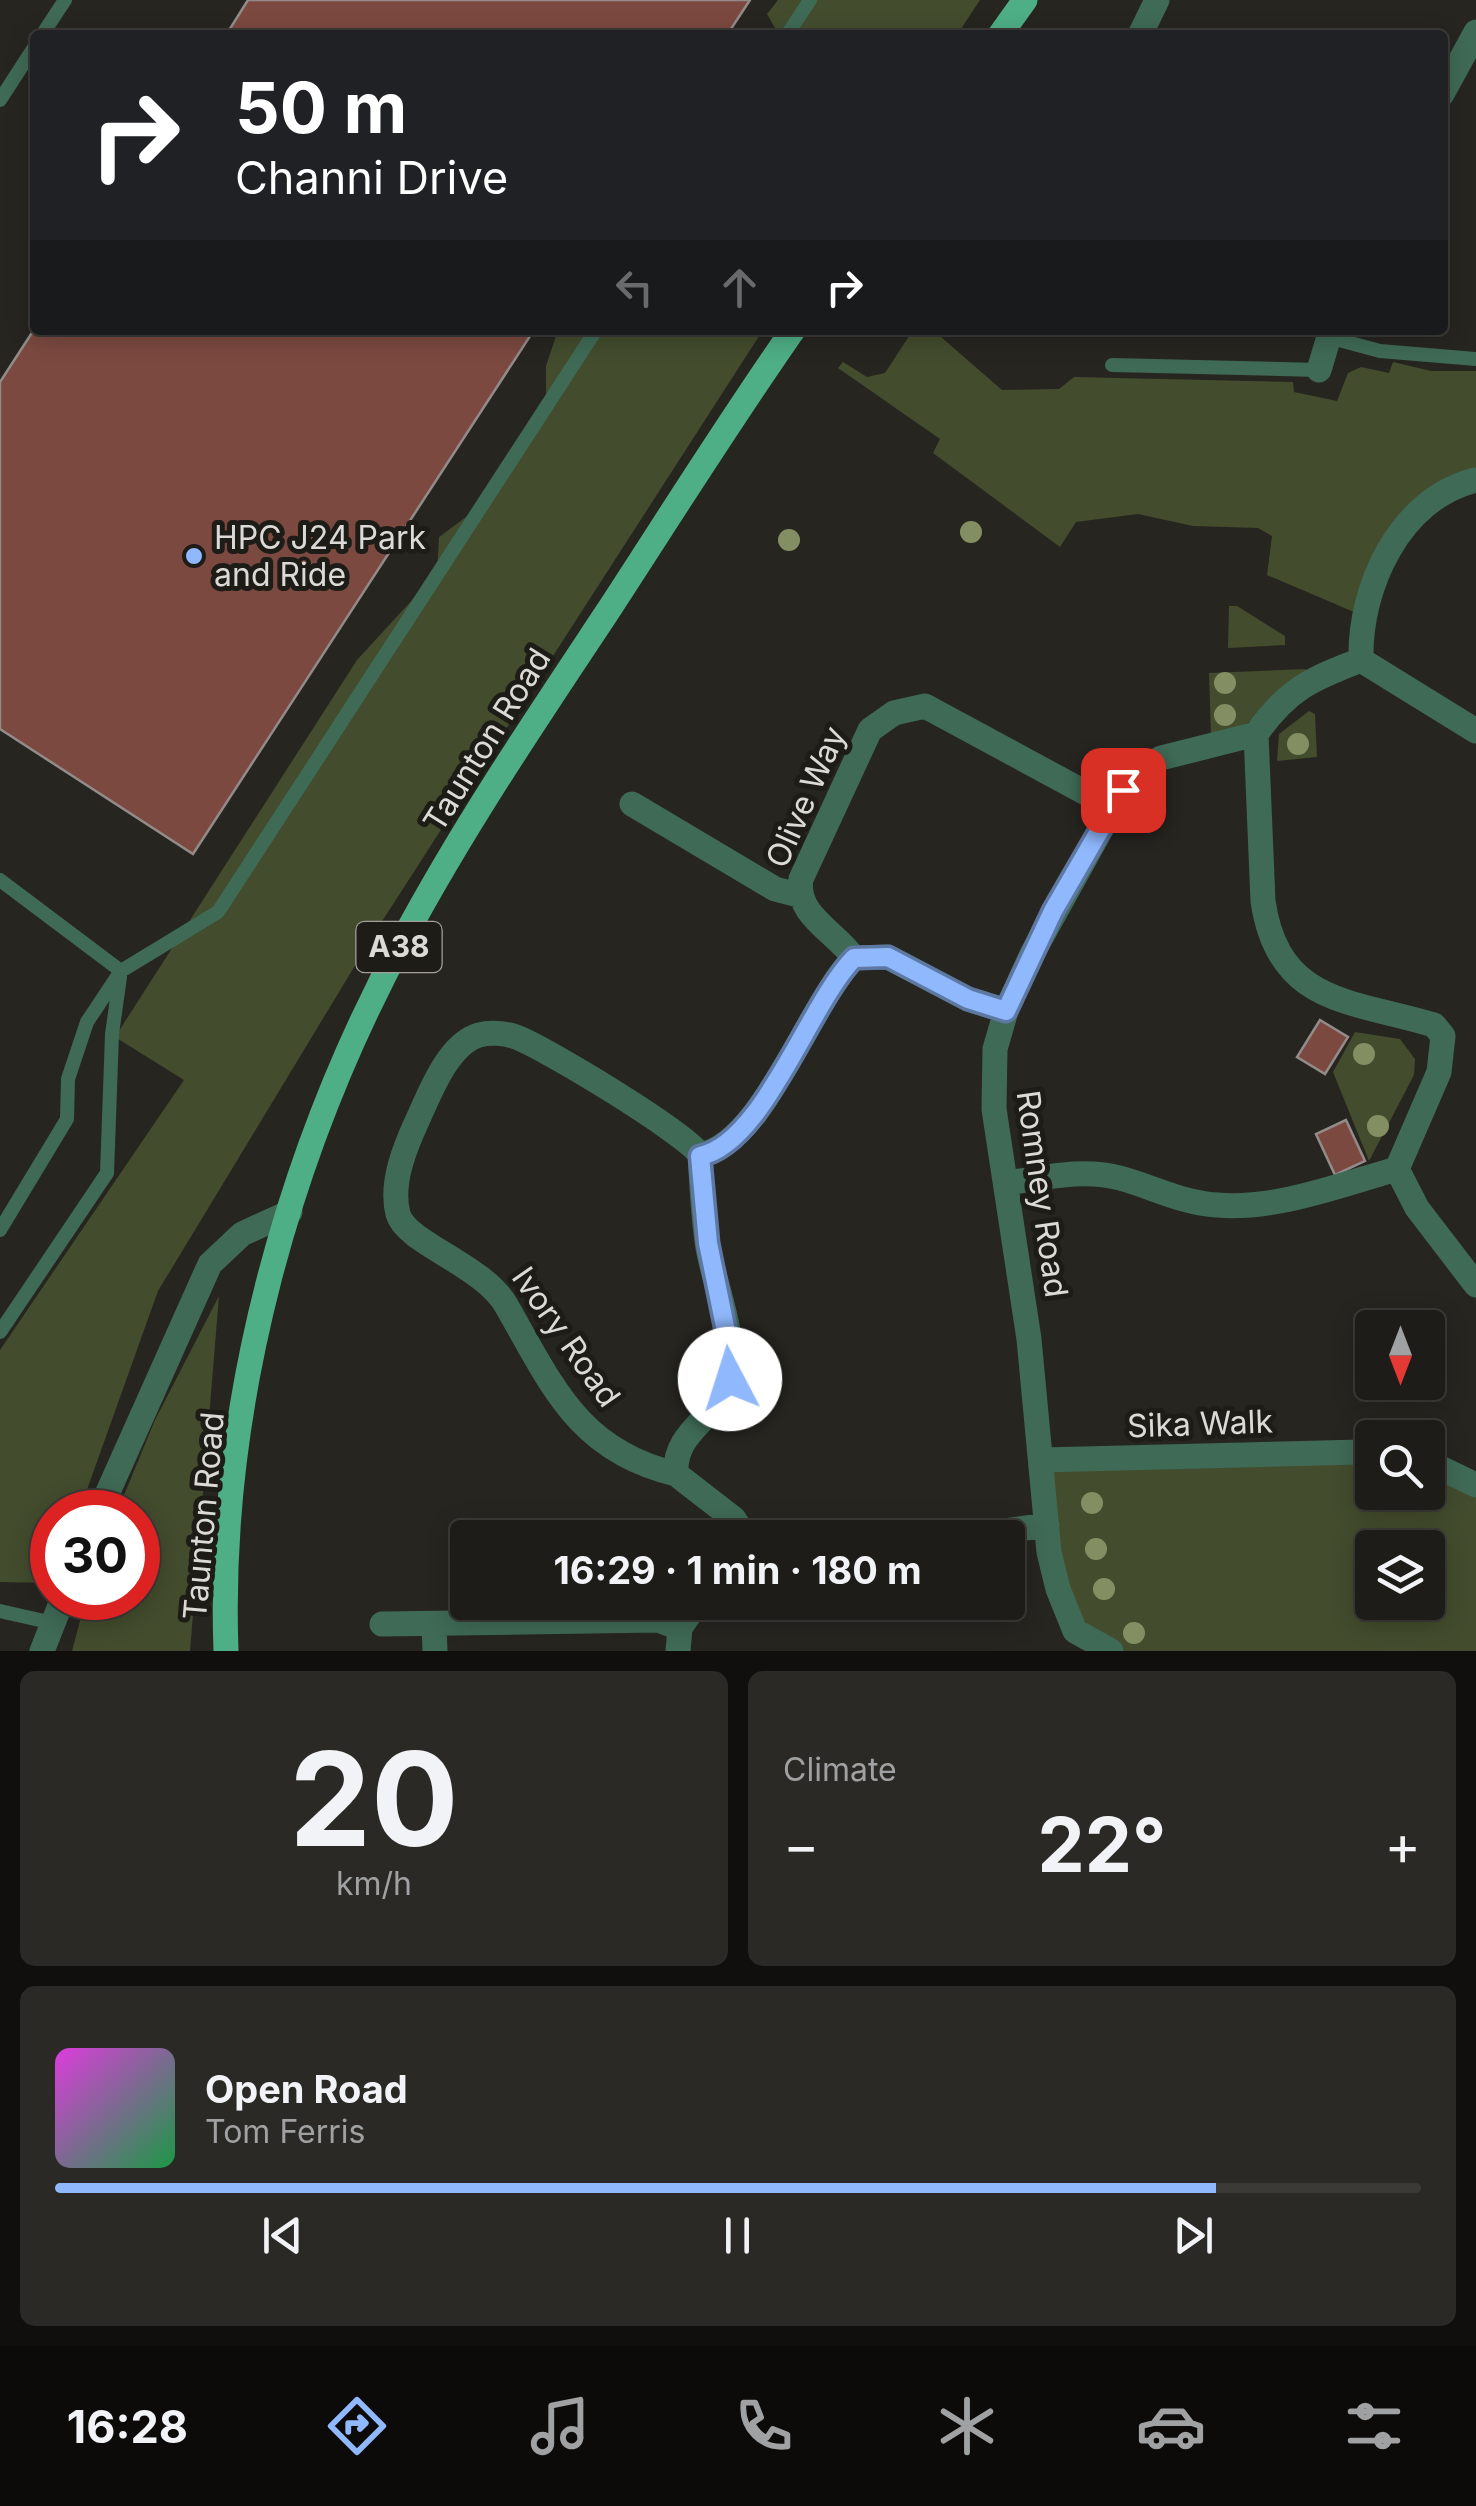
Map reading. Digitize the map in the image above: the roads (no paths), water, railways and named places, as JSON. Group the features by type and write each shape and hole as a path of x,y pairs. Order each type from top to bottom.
{"main road":[{"path":"1004,30 1025,0"},
{"name":"Taunton Road","path":"226,1651 230,1530 240,1432 261,1318 319,1121 406,933 512,756 790,335"}],"street":[{"path":"1142,30 1157,0"},
{"path":"1448,83 1476,32"},
{"path":"1319,370 1330,335"},
{"path":"1361,660 1366,603 1396,541 1430,498 1451,486 1476,480"},
{"path":"1361,660 1476,731"},
{"path":"1361,660 1308,680 1272,712 1256,734 1264,901 1267,924 1284,962 1317,992 1434,1025 1443,1036 1440,1072 1397,1168"},
{"name":"Olive Way","path":"854,958 804,908 798,895 801,880 870,730 894,712 925,706 1110,806"},
{"name":"Romney Road","path":"1111,1651 1074,1641 1058,1590 993,1073 1006,1011 1110,806 1140,770 1161,758 1256,734"},
{"path":"632,804 775,889 798,895"},
{"path":"735,1520 676,1474 675,1455 686,1433 717,1404 730,1379 730,1351 708,1243 700,1156 724,1146 754,1113 833,979 854,958 888,957 968,999 1006,1011"},
{"name":"Ivory Road","path":"676,1474 621,1457 594,1435 547,1377 487,1278 407,1231 398,1216 396,1190 404,1150 435,1083 462,1045 476,1036 492,1033 512,1035 560,1059 683,1137 700,1156"},
{"path":"1006,1183 1082,1173 1119,1178 1184,1201 1220,1206 1271,1202 1397,1168"},
{"path":"1397,1168 1417,1208 1476,1285"},
{"name":"Taunton Road","path":"109,1490 210,1264 242,1234 290,1212"},
{"name":"Sika Walk","path":"1042,1460 1355,1452"},
{"path":"1445,1470 1476,1486"},
{"path":"1025,1528 1047,1525"},
{"path":"42,1651 54,1620"},
{"path":"382,1624 687,1622"},
{"path":"434,1624 436,1651"}],"lane":[{"path":"45,30 65,0"},
{"path":"790,30 810,0"},
{"path":"0,100 30,54"},
{"path":"0,1230 67,1120 68,1078 87,1022 121,972 218,912 593,335"},
{"path":"1333,335 1380,351 1476,358"},
{"path":"1112,365 1319,370"},
{"path":"0,880 121,972"},
{"path":"0,1332 107,1173 112,1034 121,972"},
{"path":"0,1611 53,1623"}],"place":[{"name":"HPC J24 Park and Ride","path":"194,556"}]}
